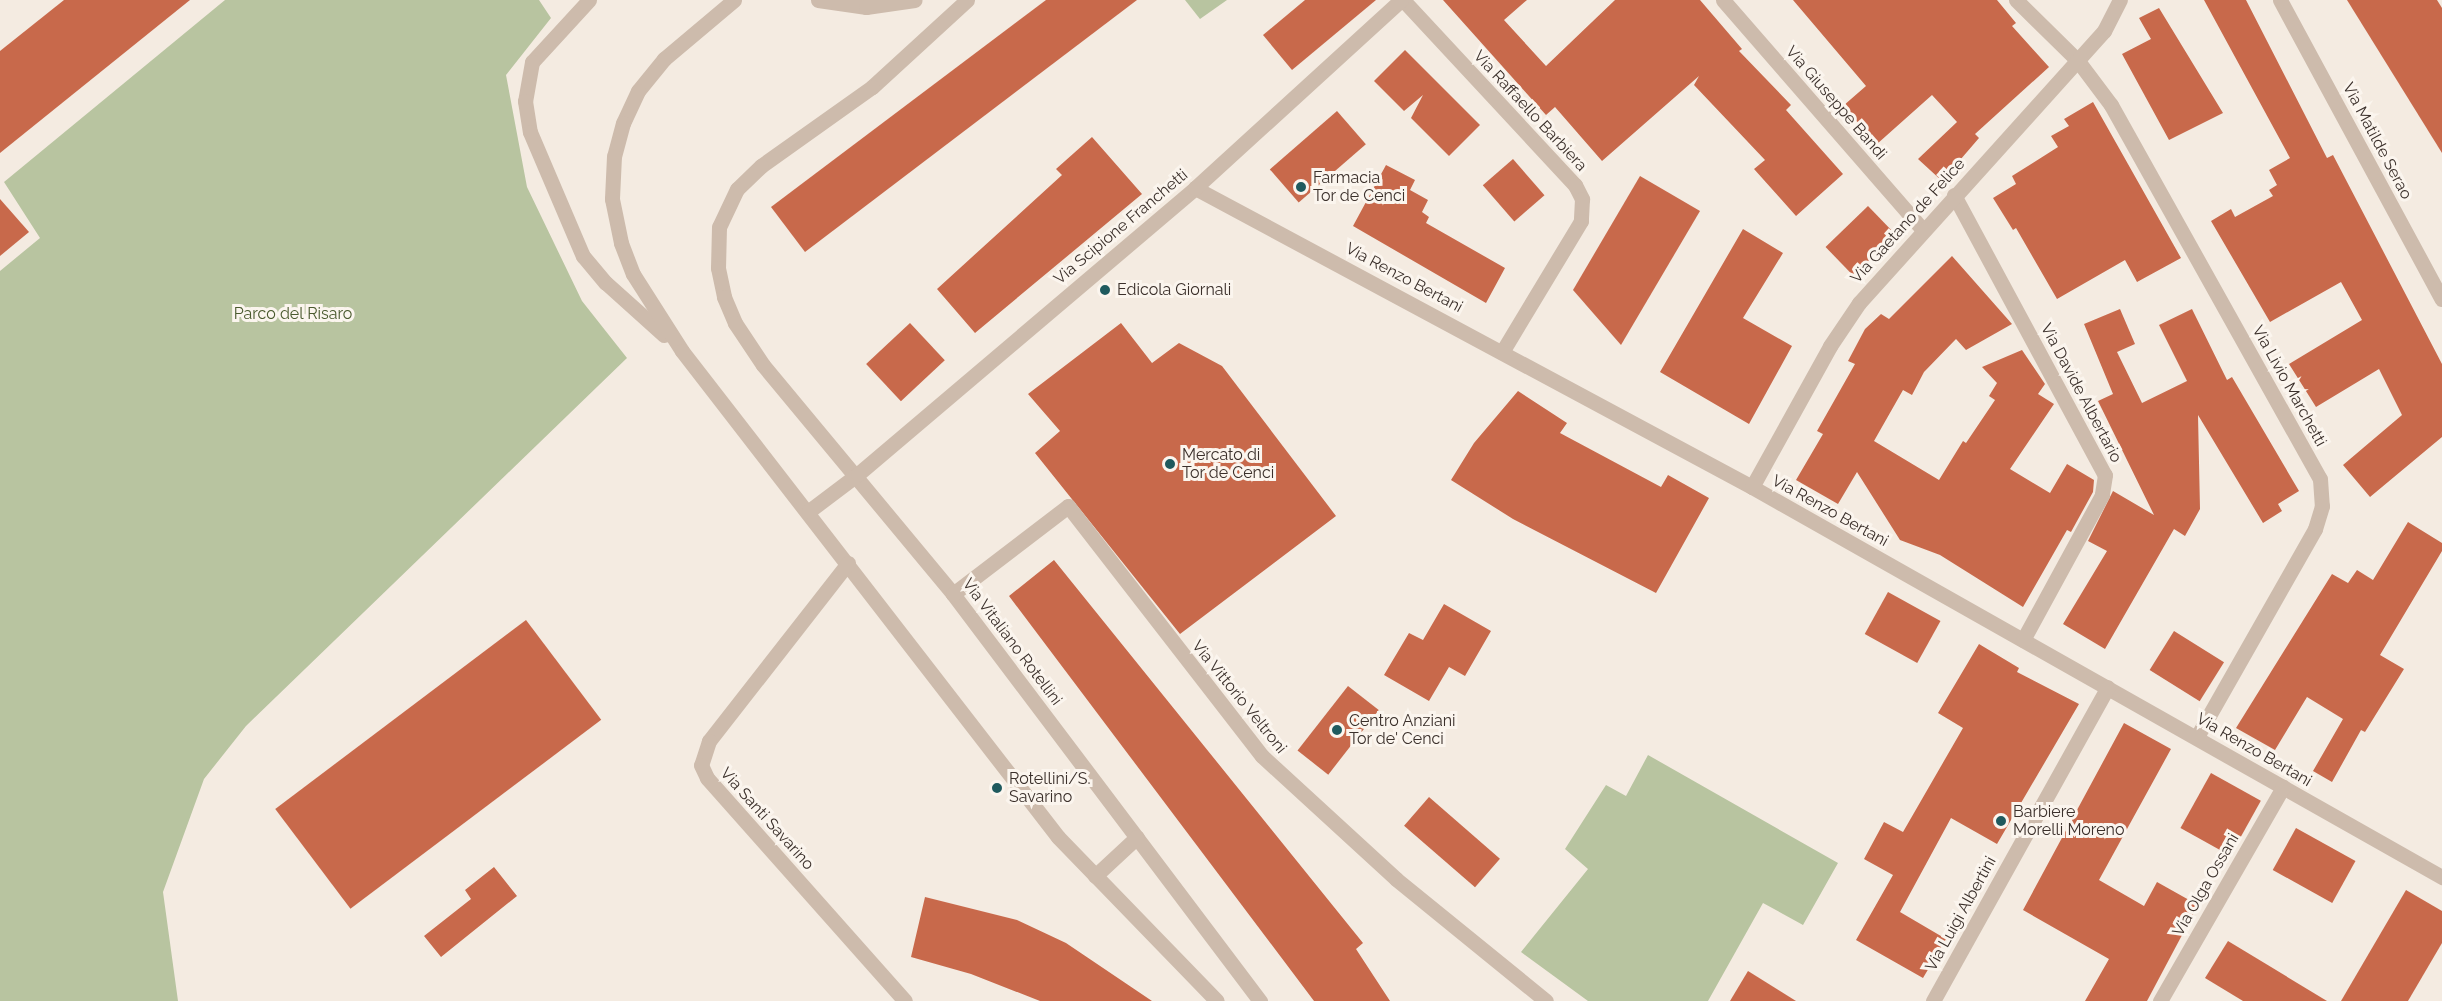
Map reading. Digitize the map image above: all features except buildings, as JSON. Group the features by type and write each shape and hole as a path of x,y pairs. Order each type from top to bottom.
{"street":[{"path":"589,0 532,63 525,101 530,132 583,256 606,283 682,351"},
{"path":"734,0 695,30 650,75 629,107 616,148 611,186 617,228 633,273 682,351 809,511 1058,837 1217,1001"},
{"path":"818,0 866,7 915,0"},
{"name":"Via Vitaliano Rotellini","path":"968,0 872,87 761,166 737,189 718,227 718,268 729,310 763,365 858,474 953,594 1260,1001"},
{"name":"Via Scipione Franchetti","path":"809,511 858,474 1195,188 1402,0"},
{"name":"Via Raffaello Barbiera","path":"1402,0 1575,185 1582,199 1581,221 1502,352"},
{"name":"Via Giuseppe Bandi","path":"1723,0 1922,229"},
{"name":"Via Livio Marchetti","path":"2016,0 2078,61 2111,105 2322,486 2321,514 2316,529 2197,737"},
{"name":"Via Gaetano de Felice","path":"1752,488 1843,325 1922,229 2107,28 2120,0"},
{"name":"Via Matilde Serao","path":"2280,0 2442,299"},
{"name":"Via Renzo Bertani","path":"1195,188 1752,488 2442,877"},
{"name":"Via Davide Albertario","path":"1954,195 2105,476 2104,491 2023,640"},
{"name":"Via Vittorio Veltroni","path":"953,594 1068,506 1262,756 1388,872 1546,1001"},
{"name":"Via Santi Savarino","path":"848,563 709,741 701,765 707,778 906,1001"},
{"name":"Via Luigi Albertini","path":"1933,1001 2108,687"},
{"name":"Via Olga Ossani","path":"2160,1001 2283,787"},
{"path":"1095,876 1137,837"}],"green space":[{"name":"Parco del Risaro","path":"225,0 539,0 551,18 506,75 527,187 582,301 627,358 246,726 204,779 163,892 178,1001 0,1001 0,271 40,238 4,182"},
{"path":"1185,0 1227,0 1200,19"},
{"path":"1648,755 1838,863 1803,925 1763,903 1708,1001 1588,1001 1521,952 1588,869 1565,849 1606,785 1626,796"}],"place":[{"name":"Farmacia Tor de Cenci","path":"1301,187"},
{"name":"Edicola Giornali","path":"1105,290"},
{"name":"Mercato di Tor de Cenci","path":"1170,464"},
{"name":"Centro Anziani Tor de' Cenci","path":"1337,730"},
{"name":"Rotellini/S. Savarino","path":"997,788"},
{"name":"Barbiere Morelli Moreno","path":"2001,821"}]}
